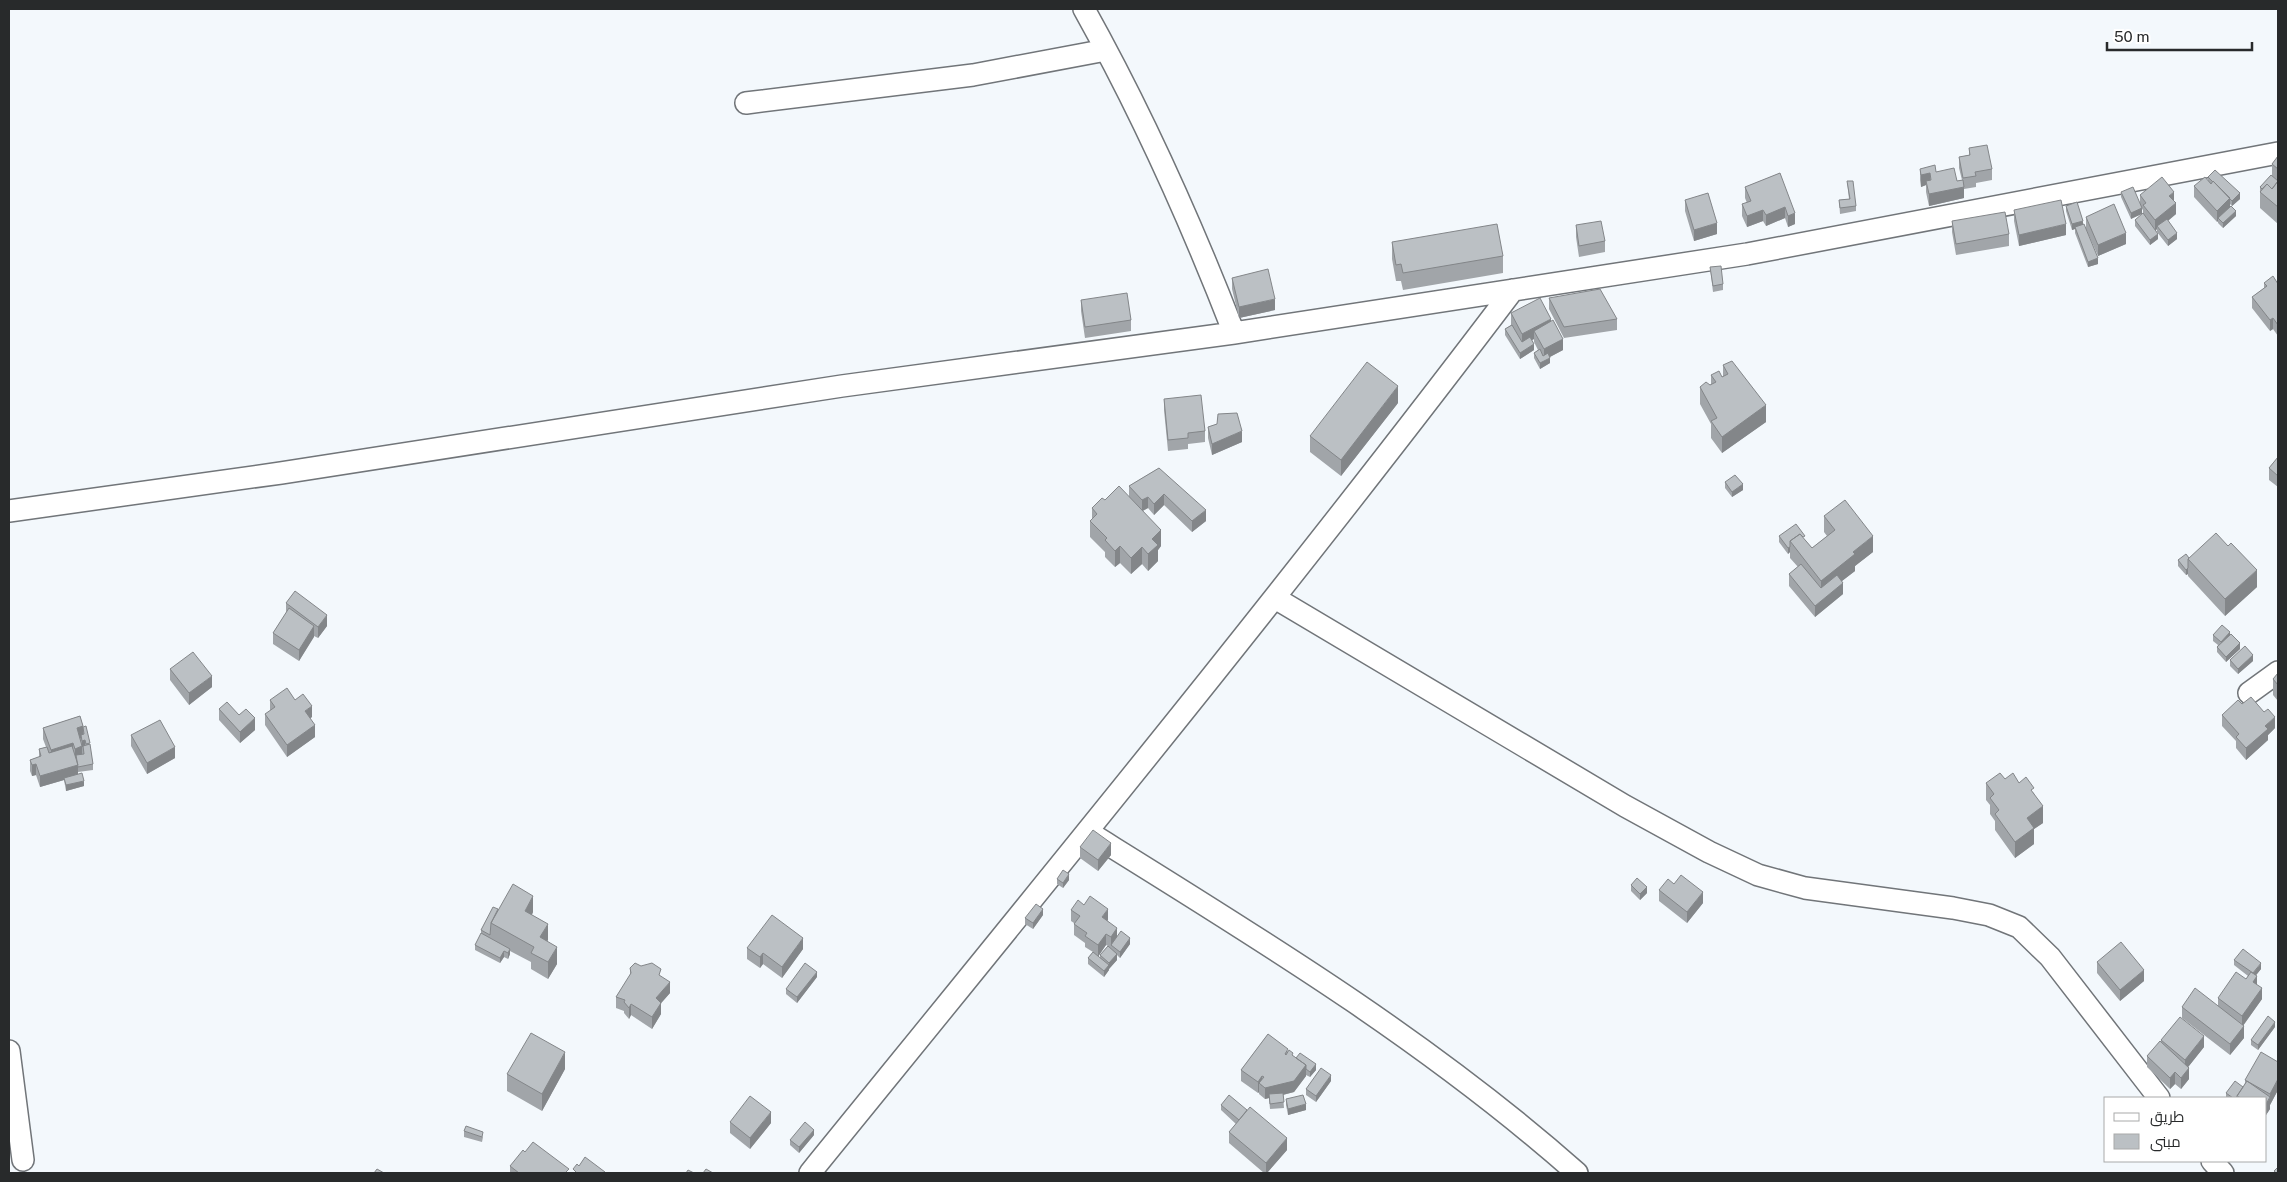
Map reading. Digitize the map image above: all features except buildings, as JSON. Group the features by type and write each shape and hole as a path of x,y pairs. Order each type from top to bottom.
{"street":[{"path":"1084,9 1182,205 1234,333"},
{"path":"746,103 973,75 1106,50"},
{"path":"9,511 281,473 842,386 1234,333 1747,254 2278,153"},
{"path":"810,1173 1275,598 1388,455 1513,290"},
{"path":"1275,598 1625,806 1709,852 1758,875 1805,888 1953,908 1989,915 2019,928 2050,957 2157,1097"},
{"path":"2249,693 2278,672"},
{"path":"1087,832 1266,945 1409,1039 1530,1131 1577,1173"},
{"path":"9,1051 22,1160"},
{"path":"2213,1162 2222,1173"}]}
